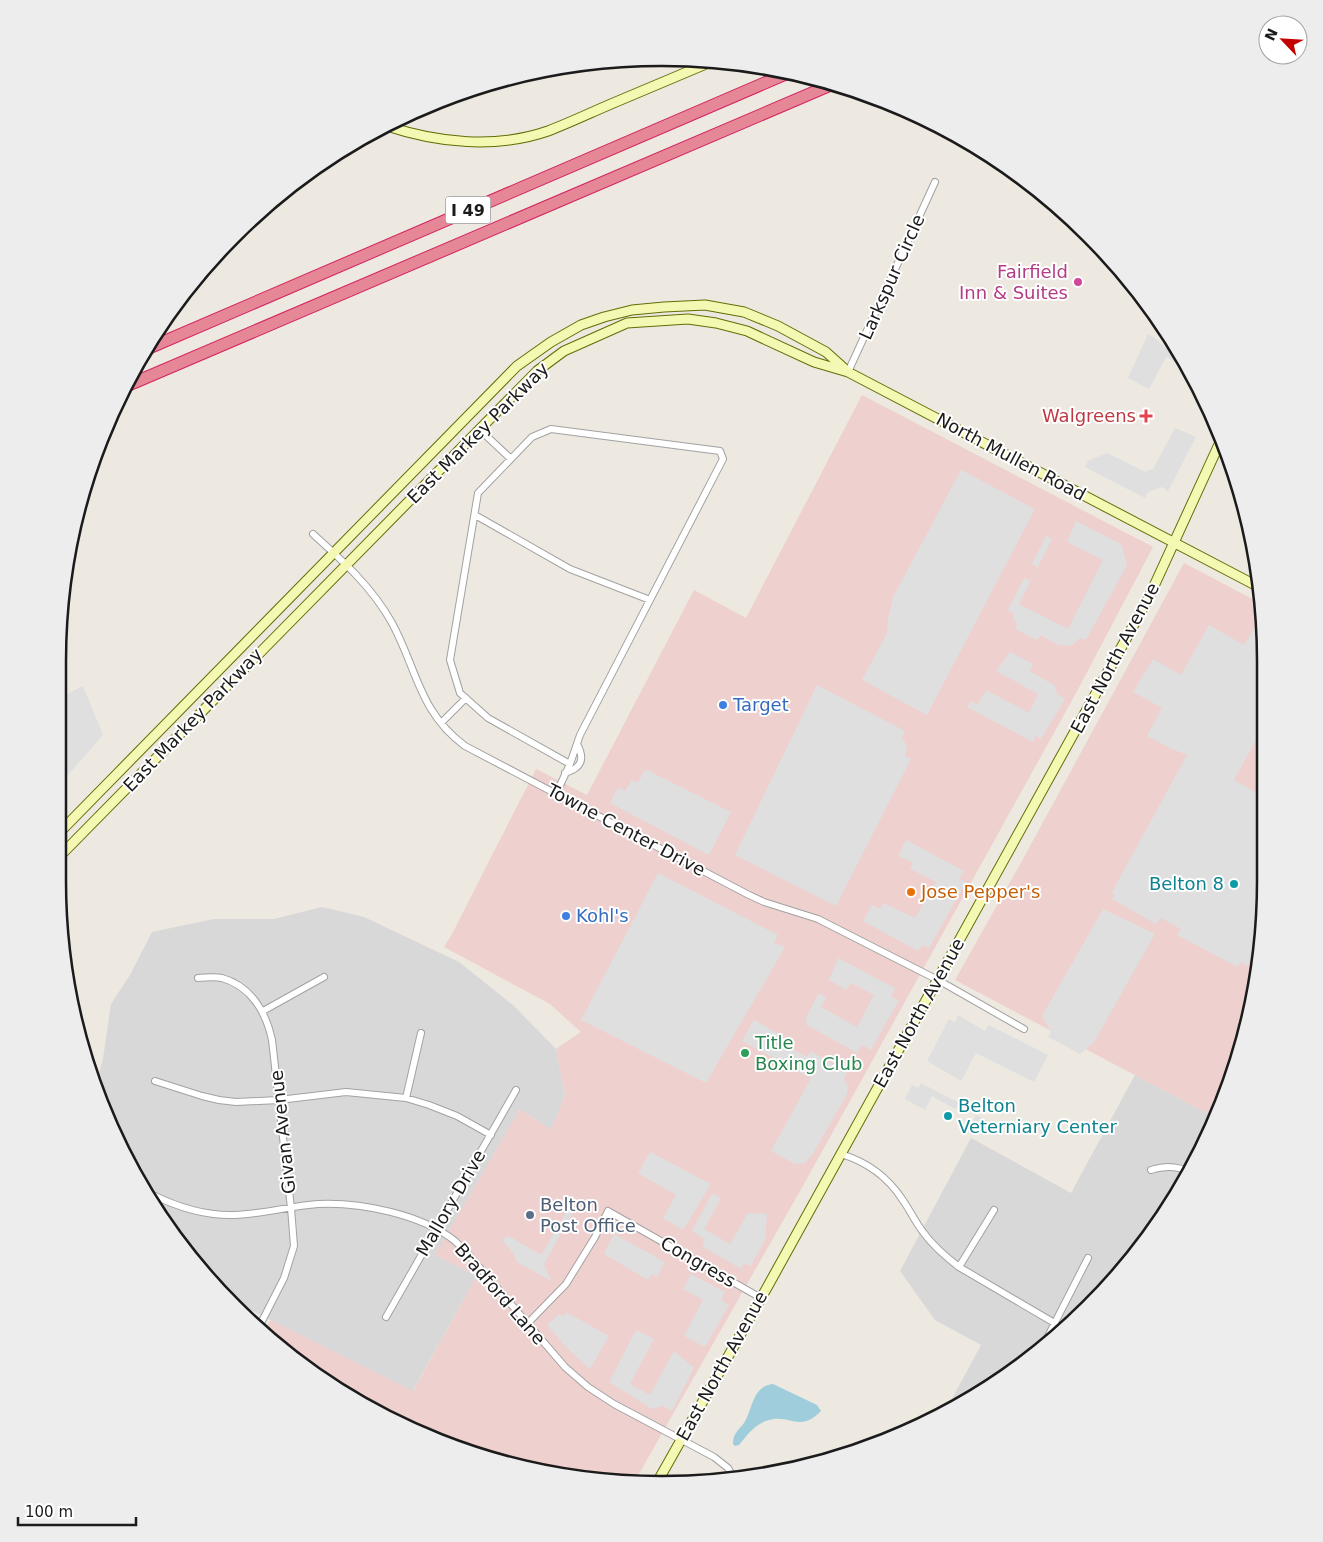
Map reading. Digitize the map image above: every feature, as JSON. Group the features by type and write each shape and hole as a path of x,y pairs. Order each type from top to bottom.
{"highway":[{"name":"I 49","path":"159,344 777,78"},
{"name":"I 49","path":"137,382 822,89"}],"street":[{"path":"397,129 428,137 472,142 538,134 697,68"},
{"name":"Larkspur Circle","path":"848,372 935,182"},
{"name":"East Markey Parkway","path":"66,826 517,366 551,342 581,325 632,310 705,305 744,312 778,326 826,352 848,372"},
{"name":"East Markey Parkway","path":"66,850 479,429 537,371 564,351 627,323 688,319 716,323 747,331 814,362 848,372"},
{"name":"North Mullen Road","path":"848,372 1252,583"},
{"path":"479,429 511,459"},
{"path":"556,794 570,764 580,735 724,458 720,451 551,430 532,437 478,493 450,660 460,693 488,718 570,764"},
{"name":"East North Avenue","path":"661,1476 938,980 1149,597 1217,449"},
{"path":"474,515 570,569 650,600"},
{"name":"Towne Center Drive","path":"313,534 363,580 392,622 409,658 419,688 433,714 451,736 465,746 747,894 764,902 818,919 938,980 1024,1030"},
{"path":"441,723 466,698"},
{"path":"565,773 574,770 582,758 577,744"},
{"path":"263,1011 324,977"},
{"name":"Givan Avenue","path":"198,978 220,978 232,983 250,995 263,1011 272,1040 294,1246 284,1278 262,1321"},
{"path":"406,1098 421,1033"},
{"path":"156,1081 219,1100 236,1102 279,1100 346,1092 406,1098 457,1116 491,1135"},
{"name":"Mallory Drive","path":"386,1317 516,1090"},
{"path":"841,1154 866,1164 887,1180 904,1201 923,1232 934,1245 959,1267 1055,1324"},
{"path":"1151,1170 1166,1167 1181,1170"},
{"name":"Bradford Lane","path":"158,1198 190,1209 220,1214 241,1214 317,1204 335,1204 367,1207 395,1213 424,1223 454,1241 468,1254 527,1324 565,1366 588,1387 614,1404 714,1457 730,1472"},
{"path":"959,1267 994,1210"},
{"name":"Congress","path":"527,1324 566,1284 608,1212 761,1298"},
{"path":"1052,1330 1088,1258"}],"shaded area":[{"path":"1148,334 1167,348 1176,362 1166,357 1149,389 1128,378"},
{"path":"862,395 1153,547 1076,693 804,1184 638,1475 584,1471 545,1464 470,1444 398,1414 364,1396 299,1353 267,1326 271,1320 413,1391 477,1276 435,1255 520,1109 551,1130 565,1095 556,1049 581,1032 550,1004 444,947 536,769 587,795 694,590 746,618"},
{"path":"1175,428 1196,437 1168,491 1162,487 1148,492 1145,498 1085,467 1088,461 1107,453 1145,472 1153,469"},
{"path":"961,470 1035,509 927,715 862,680 887,633 893,597"},
{"path":"1076,521 1121,544 1127,565 1086,640 1080,638 1072,645 1066,646 1056,644 1041,635 1037,640 1015,629 1017,624 1013,613 1008,610 1024,578 1030,581 1037,567 1032,564 1046,536 1052,539 1019,604 1068,629 1103,560 1067,542"},
{"path":"1184,563 1253,599 1257,662 1257,880 1252,958 1236,1035 1225,1072 1208,1114 955,980"},
{"path":"1209,625 1244,645 1255,626 1257,738 1234,780 1257,793 1257,880 1252,957 1247,966 1241,961 1238,967 1177,935 1181,929 1161,918 1156,924 1112,899 1115,894 1112,892 1187,755 1147,736 1162,708 1133,692 1153,659 1181,675"},
{"path":"1010,652 1033,664 1030,671 1055,686 1057,694 1065,699 1041,739 1036,736 1033,742 967,707 970,701 977,705 986,690 1029,713 1038,694 996,671"},
{"path":"817,685 905,731 902,739 907,747 905,756 911,759 836,906 735,855"},
{"path":"83,686 103,735 66,776 66,694"},
{"path":"645,769 731,812 709,855 610,803 618,787 625,791 632,780 638,783"},
{"path":"906,840 964,871 959,879 966,882 929,948 922,945 918,951 863,921 872,905 880,909 883,903 915,918 936,882 910,869 913,863 898,856"},
{"path":"658,873 778,935 774,943 785,947 706,1083 581,1020"},
{"path":"322,907 364,917 459,962 514,1006 556,1049 565,1095 551,1130 520,1109 436,1255 477,1276 412,1392 250,1310 241,1301 189,1243 146,1178 128,1144 99,1074 103,1059 111,1004 130,975 152,932 214,919 274,919"},
{"path":"1103,909 1155,934 1094,1042 1080,1054 1048,1037 1051,1032 1042,1016"},
{"path":"838,958 895,988 891,997 899,1000 871,1050 862,1045 857,1053 805,1024 806,1017 819,993 826,997 821,1007 857,1027 874,995 851,983 846,990 829,980"},
{"path":"958,1015 985,1031 989,1025 1048,1055 1034,1082 976,1053 961,1081 927,1061 949,1019 955,1022"},
{"path":"754,1020 795,1043 792,1049 807,1057 811,1051 847,1073 844,1079 848,1088 847,1094 814,1152 805,1163 795,1164 771,1151 811,1078 742,1041"},
{"path":"1135,1075 1208,1114 1177,1178 1134,1243 1109,1273 1054,1328 1024,1353 951,1400 981,1345 935,1320 900,1271 971,1138 1071,1193"},
{"path":"921,1083 959,1103 955,1109 932,1096 925,1110 905,1099 912,1085 918,1088"},
{"path":"976,1115 1003,1129 999,1136 973,1122"},
{"path":"650,1152 711,1184 683,1230 663,1218 676,1195 638,1173"},
{"path":"712,1193 721,1198 704,1229 730,1244 748,1213 767,1214 765,1240 751,1266 744,1263 741,1269 702,1246 705,1240 692,1231"},
{"path":"571,1204 573,1212 544,1264 551,1281 517,1262 514,1254 502,1240 509,1236 541,1255"},
{"path":"614,1234 665,1262 657,1277 651,1274 648,1280 604,1254"},
{"path":"691,1274 725,1292 721,1300 729,1305 705,1347 684,1336 703,1300 683,1289"},
{"path":"566,1312 609,1336 590,1369 567,1348 547,1325 559,1314 564,1316"},
{"path":"636,1330 654,1339 630,1384 650,1395 674,1351 694,1368 672,1411 663,1406 652,1409 609,1382"}],"water":[{"path":"773,1384 817,1405 821,1411 807,1421 795,1422 776,1419 764,1422 752,1430 739,1445 735,1446 733,1440 735,1435 744,1423 757,1394 761,1389"}],"place":[{"name":"Fairfield Inn & Suites","path":"1078,282"},
{"name":"Walgreens","path":"1146,416"},
{"name":"Target","path":"723,705"},
{"name":"Belton 8","path":"1234,884"},
{"name":"Jose Pepper's","path":"911,892"},
{"name":"Kohl's","path":"566,916"},
{"name":"Title Boxing Club","path":"745,1053"},
{"name":"Belton Veterniary Center","path":"948,1116"},
{"name":"Belton Post Office","path":"530,1215"}]}
